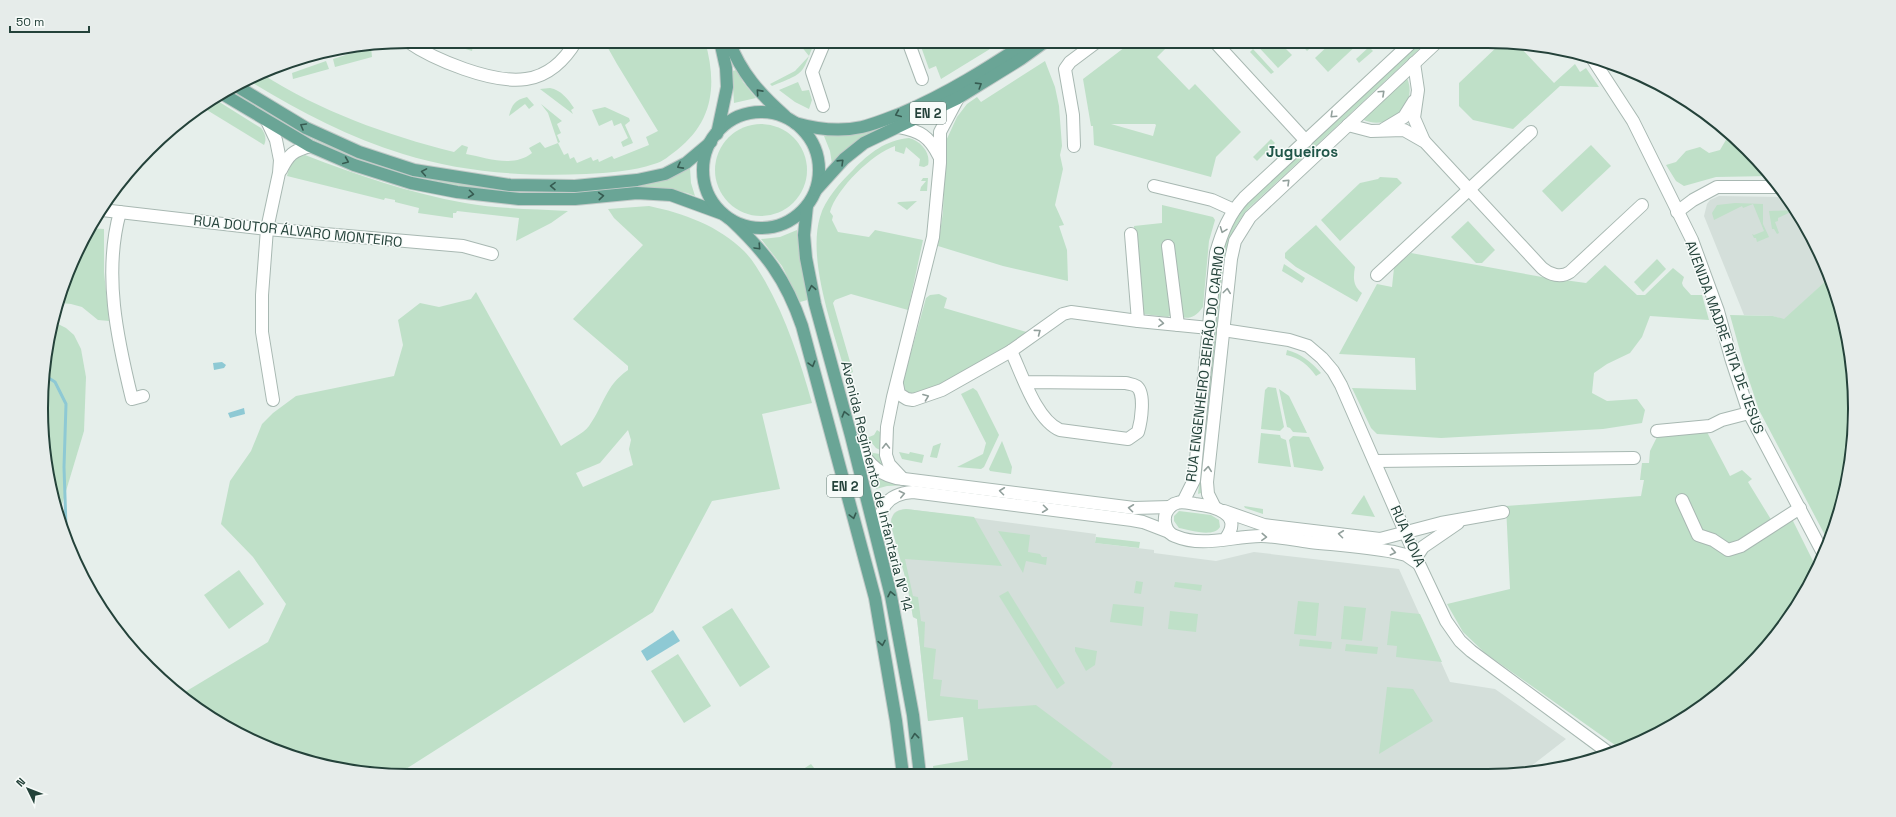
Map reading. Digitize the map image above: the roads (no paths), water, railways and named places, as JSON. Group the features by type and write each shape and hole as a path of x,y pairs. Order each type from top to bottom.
{"main road":[{"path":"241,89 306,128 359,152 414,170 510,185 575,186 636,180 665,174 686,163 714,138 727,87 726,68 722,48"},
{"path":"732,48 739,64 750,81 791,121"},
{"name":"EN 2","path":"902,769 896,721 875,598 802,326 789,291 764,253 715,205 707,190 704,172 706,155 714,138 724,126 740,116 759,112 777,114 791,121 820,129 861,128 928,102 966,81 1018,48"},
{"name":"EN 2","path":"815,191 836,167 864,143 958,98 1036,48"},
{"path":"227,97 310,146 354,165 411,184 508,199 575,199 637,193 656,194 683,199 727,217"},
{"name":"EN 2","path":"727,217 744,226 764,228 783,224 799,214 807,206 818,184 819,166 816,150 807,135 791,121"},
{"name":"Avenida Regimento de Infantaria Nº 14","path":"807,206 804,235 806,258 815,304 877,535 891,596 913,715 919,769"}],"street":[{"path":"418,48 430,56 454,66 482,74 508,79 525,80 533,78 557,66 572,48"},
{"path":"822,48 812,72 824,106"},
{"path":"911,48 922,79"},
{"path":"1074,146 1073,115 1065,69 1070,62 1089,48"},
{"path":"1220,48 1306,141"},
{"name":"RUA ENGENHEIRO BEIRÃO DO CARMO","path":"1183,502 1194,480 1216,253 1224,226 1234,210 1406,48"},
{"name":"RUA ENGENHEIRO BEIRÃO DO CARMO","path":"1226,538 1231,526 1230,520 1219,509 1208,494 1207,482 1231,259 1235,241 1242,228 1250,218 1430,48"},
{"path":"1414,63 1418,90 1414,118 1425,142"},
{"name":"AVENIDA MADRE RITA DE JESUS","path":"1597,65 1633,121 1693,242 1704,271 1749,413 1760,437 1800,508 1820,549"},
{"path":"1371,131 1385,129 1404,117 1415,100 1418,90"},
{"path":"903,479 889,464 886,455 887,427 933,237 940,158 940,132 958,98"},
{"path":"267,121 276,140 279,152 279,172 267,229 262,295 262,332 273,400"},
{"path":"1348,125 1371,131 1404,130 1425,142 1542,268 1552,274 1560,276 1567,274 1642,205"},
{"path":"899,127 919,132 930,142 940,158"},
{"path":"1377,275 1530,132"},
{"path":"279,172 286,158 292,153 310,146"},
{"path":"1154,186 1212,200 1234,210"},
{"path":"1677,212 1693,200 1717,187 1772,186"},
{"name":"RUA DOUTOR ÁLVARO MONTEIRO","path":"107,211 267,229 463,246 492,254"},
{"path":"120,212 115,231 112,257 113,295 120,350 132,399 143,396"},
{"path":"1131,234 1138,321"},
{"path":"1168,246 1178,325"},
{"path":"897,384 899,394 907,399 919,399 942,390 1011,352 1063,314 1071,312 1138,321 1209,328"},
{"name":"RUA NOVA","path":"1223,330 1291,341 1308,346 1322,358 1341,385 1446,621 1460,641 1492,667 1604,750"},
{"path":"1011,352 1025,382 1040,414 1053,427 1060,430 1128,439 1138,432 1142,398 1141,391 1136,386 1126,383 1025,382"},
{"path":"1657,431 1710,426 1722,420 1749,413"},
{"path":"851,436 872,466 884,474 903,479 1134,508 1170,506 1183,502 1219,509 1264,525 1380,539 1441,523 1503,512"},
{"path":"1375,461 1634,458"},
{"path":"877,535 880,514 883,507 898,495 914,492 1132,520 1143,522 1169,532 1175,537 1199,541 1219,542 1226,538 1263,536 1379,550 1406,555 1418,560 1423,547 1464,519"},
{"path":"1682,500 1698,535 1713,540 1728,550 1740,546 1800,508"},
{"path":"1169,532 1164,520 1170,506"}],"water":[{"path":"222,362 226,365 224,368 214,370 213,363"},
{"path":"244,408 245,414 230,418 228,413"},
{"path":"673,630 680,641 647,661 641,651"}],"waterway":[{"path":"50,379 55,382 66,404 64,467 66,520"}],"district":[{"name":"Jugueiros","path":"1302,152"}]}
